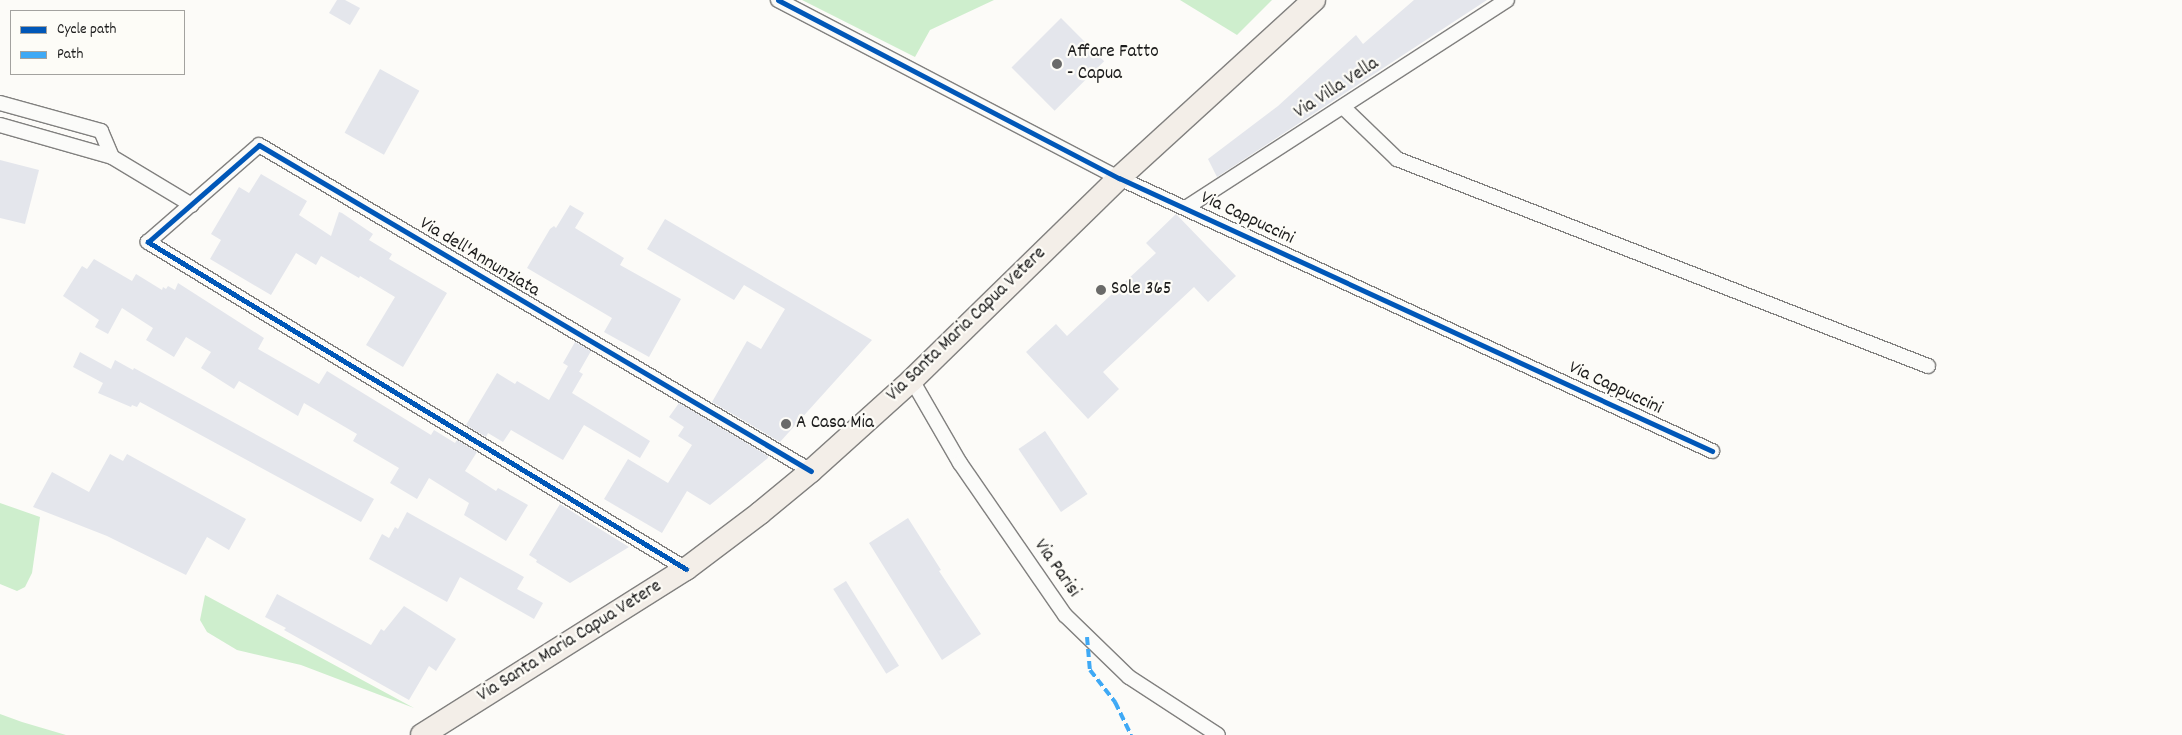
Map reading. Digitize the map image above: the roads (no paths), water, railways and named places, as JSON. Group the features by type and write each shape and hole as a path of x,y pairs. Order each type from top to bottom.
{"main road":[{"name":"Via Santa Maria Capua Vetere","path":"422,735 686,569 811,471 912,380 1119,178 1314,0"}],"street":[{"name":"Via Cappuccini","path":"778,0 1119,178 1187,207 1712,450"},
{"name":"Via Villa Vella","path":"1187,207 1507,0"},
{"path":"0,103 101,131 112,157"},
{"path":"1344,107 1397,159 1928,366"},
{"path":"0,125 112,157 192,205"},
{"name":"Via dell'Annunziata","path":"686,569 148,242 259,146 811,471"},
{"name":"Via Parisi","path":"912,380 960,463 1065,615 1129,676 1218,735"}],"place":[{"name":"Affare Fatto - Capua","path":"1057,64"},
{"name":"Sole 365","path":"1101,290"},
{"name":"A Casa Mia","path":"786,424"}]}
